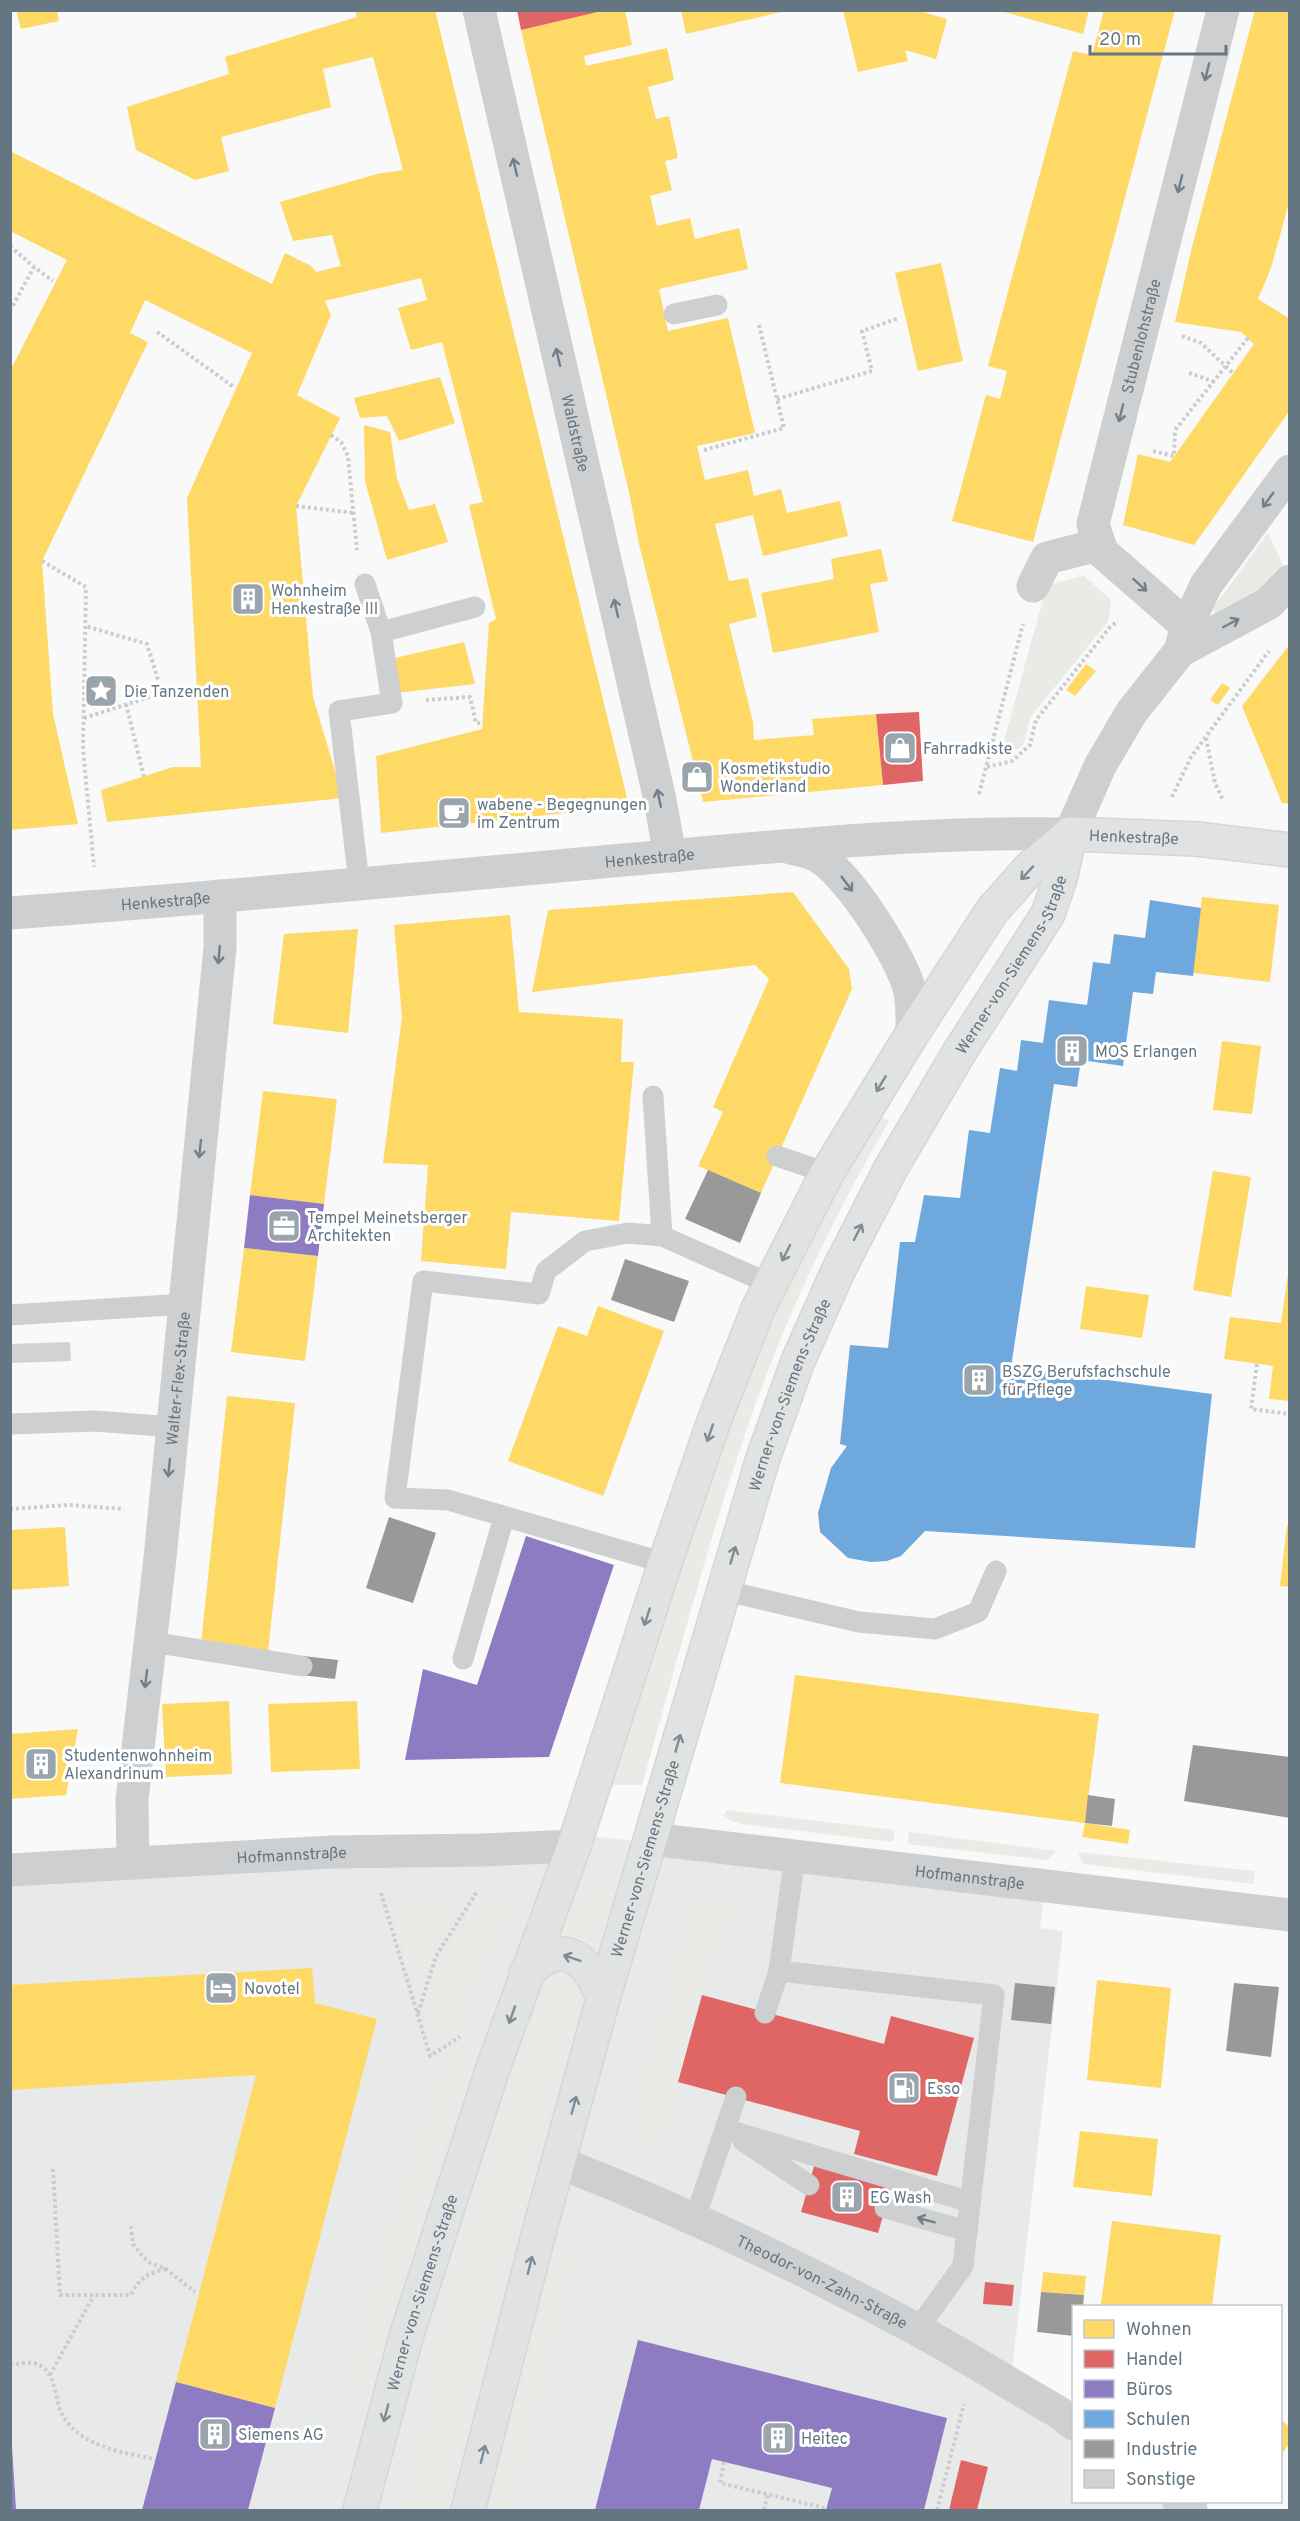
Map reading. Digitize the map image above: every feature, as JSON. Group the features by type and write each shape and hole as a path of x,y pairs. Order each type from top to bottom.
{"main road":[{"name":"Henkestraße","path":"1070,834 1161,838 1290,850"},
{"name":"Werner-von-Siemens-Straße","path":"360,2511 406,2337 526,1974 541,1941 574,1846 665,1563 714,1421 770,1284 827,1173 912,1034 992,911 1030,868 1070,834"},
{"name":"Werner-von-Siemens-Straße","path":"468,2511 558,2162 603,1999 722,1590 763,1458 798,1361 838,1271 914,1129 960,1051 1048,914 1060,879 1070,834"},
{"name":"Werner-von-Siemens-Straße","path":"526,1974 544,1958 565,1954 579,1958 589,1968 603,1999"}],"street":[{"name":"Waldstraße","path":"479,10 660,800 670,856"},
{"name":"Stubenlohstraße","path":"1098,545 1093,524 1223,10"},
{"name":"Werner-von-Siemens-Straße","path":"1070,834 1100,766 1131,713 1184,638 1206,585 1290,471"},
{"path":"1033,586 1047,558 1098,545 1102,552 1154,597 1184,638"},
{"name":"Werner-von-Siemens-Straße","path":"1184,638 1269,603 1290,581"},
{"name":"Henkestraße","path":"10,913 781,845 969,833 1070,834"},
{"path":"781,845 816,855 843,878 882,933 900,965 909,988 912,1034"},
{"name":"Walter-Flex-Straße","path":"133,1862 132,1800 173,1427 220,947 220,896"},
{"name":"Hofmannstraße","path":"651,1839 1290,1915"},
{"name":"Hofmannstraße","path":"10,1870 133,1862 574,1846"},
{"name":"Theodor-von-Zahn-Straße","path":"558,2162 627,2189 757,2249 917,2330 1058,2412 1072,2422"}],"lane":[{"path":"674,315 717,305"},
{"path":"359,883 339,711 392,703 381,632 365,584"},
{"path":"381,632 475,606"},
{"path":"653,1096 662,1236"},
{"path":"777,1155 827,1173"},
{"path":"665,1563 448,1500 395,1498 423,1281 539,1293 546,1271 585,1241 628,1233 662,1236 770,1284"},
{"path":"10,1315 185,1304"},
{"path":"10,1425 94,1421 173,1427"},
{"path":"463,1659 504,1517"},
{"path":"722,1590 859,1622 935,1629 978,1612 996,1571"},
{"path":"150,1642 302,1666"},
{"path":"765,2013 779,1971 795,1856"},
{"path":"779,1971 994,1995 963,2266 917,2330"},
{"path":"694,2221 736,2097"},
{"path":"725,2129 970,2202"},
{"path":"725,2129 809,2185"},
{"path":"885,2208 967,2231"}],"path":[{"path":"10,246 53,281"},
{"path":"10,311 34,267"},
{"path":"777,399 872,371 862,331 899,318"},
{"path":"1144,324 1201,343 1234,374"},
{"path":"704,450 784,428 759,325"},
{"path":"158,332 235,388"},
{"path":"1114,440 1174,456 1176,430 1248,338"},
{"path":"1189,373 1215,382"},
{"path":"331,435 341,442 348,456 358,556"},
{"path":"296,506 354,513"},
{"path":"42,561 86,587 83,748 98,907"},
{"path":"969,833 1033,586"},
{"path":"987,767 1012,760 1030,745 1036,720 1111,626 1154,597"},
{"path":"84,718 162,693 147,644 85,626"},
{"path":"1161,838 1170,802 1191,757 1276,642"},
{"path":"392,703 470,697 476,723 483,723"},
{"path":"126,704 144,777"},
{"path":"1206,737 1215,783 1243,844"},
{"path":"1257,1364 1251,1409 1290,1414"},
{"path":"10,1509 68,1506 164,1511"},
{"path":"418,2013 436,1956 475,1895 476,1850"},
{"path":"370,1852 406,1983 418,2013 430,2056"},
{"path":"53,2169 60,2295 131,2295 138,2282 150,2272 166,2270"},
{"path":"131,2226 136,2250 150,2263 166,2270 195,2292"},
{"path":"50,2375 93,2295"},
{"path":"10,2365 34,2363 50,2375 64,2417 80,2433 113,2451 155,2459"},
{"path":"937,2511 965,2401"},
{"path":"724,2462 720,2483 825,2508"},
{"path":"764,2511 768,2494"}],"shaded area":[{"path":"1268,533 1284,567 1269,586 1216,615 1213,608"},
{"path":"1084,576 1110,599 1108,622 1031,716 1023,745 1018,749 1007,748 1005,737 1047,585"},
{"path":"877,1115 889,1121 846,1198 808,1277 757,1399 716,1525 642,1785 606,1785 673,1582 762,1335 805,1245"},
{"path":"727,1810 895,1830 893,1842 742,1824 731,1821 723,1815"},
{"path":"909,1832 1056,1851 1047,1860 908,1844"},
{"path":"571,1834 1045,1887 1040,1928 1063,1931 1011,2378 1072,2424 1072,2503 1176,2503 1187,2510 11,2510 11,1869"},
{"path":"1078,1852 1255,1871 1253,1884 1083,1864"},
{"path":"610,1893 593,1953 557,1942 572,1894"},
{"path":"444,1896 454,1902 456,1912 432,1949 424,1974 417,1979 413,1978 394,1914 396,1904 402,1899"},
{"path":"717,1897 759,1904 759,1910 735,1912 724,1924 702,1995 661,2153 634,2139 631,2131 632,2119 685,1920 697,1904"},
{"path":"494,1900 504,1900 515,1905 488,1956 464,2019 457,2029 449,2034 438,2033 432,2016 432,2005 442,1962 450,1947 477,1911"},
{"path":"560,1968 584,1983 516,2226 444,2510 406,2510 450,2283 548,1971"},
{"path":"464,2046 475,2048 365,2392 346,2388 397,2199 439,2070 452,2054"},
{"path":"560,2237 565,2239 572,2263 572,2273 511,2510 491,2510"}],"building: Wohnen":[{"path":"16,10 57,10 59,21 21,29"},
{"path":"355,10 435,10 629,806 381,833 376,756 482,729 489,623 496,619 469,505 483,502 442,342 411,350 398,308 427,300 421,278 325,301 331,315 297,395 340,418 296,506 313,697 343,798 107,822 101,790 173,767 201,767 187,498 252,353 145,300 130,333 148,342 42,561 53,714 78,824 10,830 10,371 67,260 10,231 10,151 272,284 285,253 311,266 316,272 341,266 332,235 293,241 280,202 377,174 403,170 373,57 323,69 331,107 221,137 229,171 195,180 136,150 127,107 229,74 225,57 357,17"},
{"path":"606,10 625,10 632,45 584,56 586,66 667,48 674,80 648,87 656,119 669,116 678,158 665,161 672,190 650,196 657,226 690,218 695,239 739,228 748,269 659,289 668,331 728,318 755,433 697,446 705,480 748,470 754,496 781,489 787,513 840,501 848,536 763,556 753,515 715,524 729,581 748,578 757,617 729,624 753,722 754,740 814,735 812,719 876,714 883,785 703,802 639,544 521,30"},
{"path":"681,10 786,10 786,11 686,34"},
{"path":"843,10 916,10 947,19 936,59 905,50 908,61 858,72"},
{"path":"997,10 1089,10 1083,34"},
{"path":"1104,10 1175,10 1033,542 952,521 986,395 1000,399 1007,371 988,366 1073,51 1092,55"},
{"path":"1255,10 1290,10 1290,199 1271,268 1258,299 1290,319 1290,410 1194,545 1123,525 1138,454 1170,462 1254,344 1241,332 1175,322 1192,247"},
{"path":"941,263 963,361 918,371 895,273"},
{"path":"440,377 455,423 399,441 387,416 360,418 354,398"},
{"path":"364,425 390,432 397,479 409,510 435,504 448,542 387,560 365,481"},
{"path":"881,549 888,581 870,584 879,632 773,653 761,593 834,579 831,559"},
{"path":"464,642 475,684 395,693 395,658"},
{"path":"1290,644 1290,804 1282,803 1242,706"},
{"path":"1086,664 1096,671 1075,696 1066,690"},
{"path":"1222,683 1230,688 1218,705 1210,700"},
{"path":"793,892 849,969 852,989 761,1193 698,1166 723,1112 713,1107 769,979 755,965 532,992 548,910"},
{"path":"1202,897 1279,905 1270,982 1193,973"},
{"path":"510,915 519,1012 623,1019 621,1062 634,1062 619,1221 511,1212 506,1269 421,1261 428,1165 383,1163 402,1017 394,925"},
{"path":"358,929 348,1033 273,1024 284,934"},
{"path":"1222,1041 1261,1046 1252,1114 1213,1110"},
{"path":"263,1091 337,1099 324,1204 250,1195"},
{"path":"1213,1171 1251,1177 1231,1297 1193,1290"},
{"path":"244,1248 318,1256 305,1361 231,1352"},
{"path":"1288,1274 1290,1274 1290,1401 1269,1399 1273,1366 1224,1359 1230,1317 1281,1323"},
{"path":"1086,1286 1149,1295 1142,1338 1080,1329"},
{"path":"598,1306 664,1331 603,1496 508,1461 558,1326 587,1336"},
{"path":"227,1396 295,1403 268,1652 201,1644"},
{"path":"1287,1525 1290,1526 1290,1587 1280,1586"},
{"path":"65,1527 69,1586 10,1590 10,1530"},
{"path":"795,1675 1099,1714 1085,1823 780,1783"},
{"path":"229,1701 232,1774 166,1777 162,1704"},
{"path":"357,1701 360,1769 271,1772 268,1704"},
{"name":"Studentenwohnheim Alexandrinum","path":"78,1729 66,1795 10,1799 10,1734"},
{"path":"1085,1823 1130,1830 1128,1844 1082,1837"},
{"path":"312,1968 315,2003 377,2019 275,2408 176,2382 256,2075 10,2090 10,1985"},
{"path":"1097,1980 1171,1988 1161,2088 1087,2080"},
{"path":"1080,2131 1158,2139 1152,2196 1073,2187"},
{"path":"1112,2221 1221,2235 1212,2305 1101,2304"},
{"path":"1043,2272 1086,2276 1084,2295 1041,2292"},
{"path":"1282,2421 1290,2427 1290,2443 1282,2454"}],"building: Handel":[{"path":"517,10 602,10 602,11 521,30"},
{"name":"Fahrradkiste","path":"919,712 923,781 883,785 876,714"},
{"path":"702,1995 884,2044 891,2016 974,2038 937,2176 854,2154 860,2131 678,2082"},
{"name":"EG Wash","path":"815,2163 892,2185 878,2233 801,2212"},
{"path":"985,2282 1014,2285 1012,2306 983,2304"},
{"path":"961,2460 988,2467 977,2510 949,2510"}],"building: Büros":[{"name":"Tempel Meinetsberger Architekten","path":"250,1195 324,1204 318,1256 244,1248"},
{"path":"526,1536 614,1565 549,1757 405,1760 423,1669 477,1685"},
{"name":"Heitec","path":"638,2340 947,2418 924,2510 826,2510 832,2488 712,2459 699,2510 595,2510"},
{"name":"Siemens AG","path":"176,2382 275,2408 248,2510 142,2510"},
{"path":"10,2447 12,2447 16,2510 10,2510"}],"building: Schulen":[{"name":"BSZG Berufsfachschule für Pflege","path":"1150,900 1201,908 1193,976 1156,972 1153,994 1133,992 1123,1066 1081,1060 1077,1087 1054,1084 1011,1367 1212,1394 1195,1548 925,1531 901,1556 887,1561 871,1562 848,1558 820,1532 818,1513 831,1468 847,1446 840,1444 850,1345 888,1348 900,1242 915,1242 924,1195 960,1198 969,1130 990,1133 1000,1068 1017,1071 1021,1040 1043,1043 1049,1000 1087,1005 1093,962 1110,964 1114,934 1145,938"}],"building: Industrie":[{"path":"708,1170 761,1193 740,1243 685,1219"},
{"path":"625,1259 689,1281 674,1322 611,1300"},
{"path":"389,1517 436,1533 413,1603 366,1588"},
{"path":"303,1656 338,1660 335,1679 301,1675"},
{"path":"1193,1745 1290,1757 1290,1818 1184,1801"},
{"path":"1088,1795 1115,1799 1112,1826 1085,1823"},
{"path":"1015,1983 1055,1987 1051,2024 1011,2020"},
{"path":"1234,1983 1279,1987 1271,2057 1226,2051"},
{"path":"1041,2292 1084,2295 1083,2305 1072,2305 1072,2336 1037,2332"}],"building: Sonstige":[{"path":"70,1342 71,1361 10,1363 10,1344"}],"place":[{"name":"Wohnheim Henkestraße III","path":"248,599"},
{"name":"Die Tanzenden","path":"101,691"},
{"name":"Fahrradkiste","path":"900,748"},
{"name":"Kosmetikstudio Wonderland","path":"697,777"},
{"name":"wabene - Begegnungen im Zentrum","path":"454,813"},
{"name":"MOS Erlangen","path":"1072,1051"},
{"name":"Tempel Meinetsberger Architekten","path":"284,1226"},
{"name":"BSZG Berufsfachschule für Pflege","path":"979,1380"},
{"name":"Studentenwohnheim Alexandrinum","path":"41,1764"},
{"name":"Novotel","path":"221,1988"},
{"name":"Esso","path":"904,2088"},
{"name":"EG Wash","path":"847,2197"},
{"name":"Siemens AG","path":"215,2434"},
{"name":"Heitec","path":"778,2438"}]}
